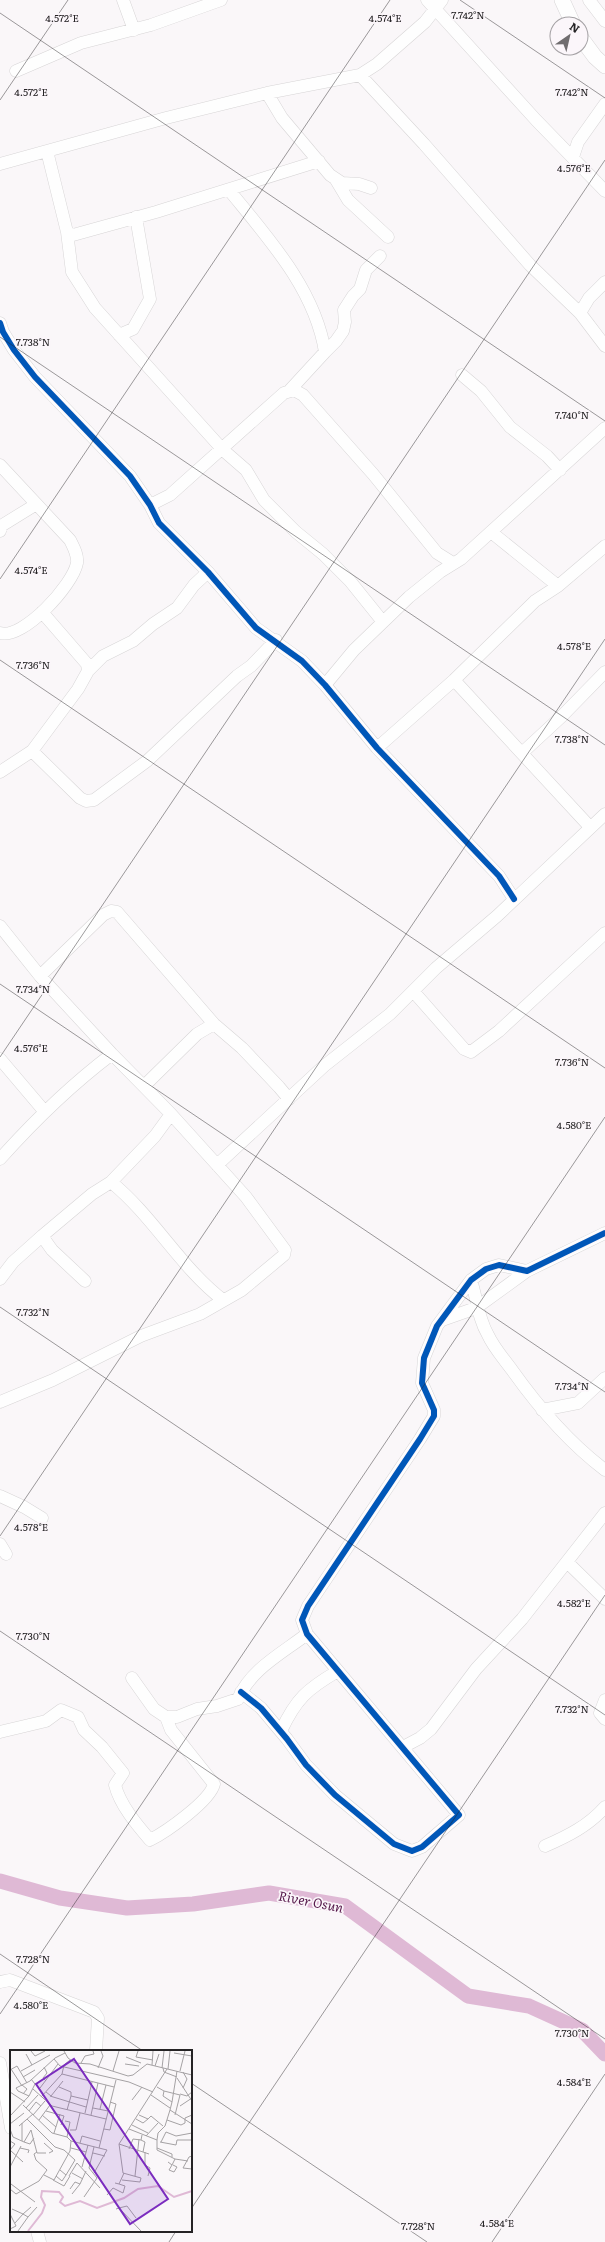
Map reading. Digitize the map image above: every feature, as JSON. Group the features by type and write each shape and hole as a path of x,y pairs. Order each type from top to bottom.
{"main road":[{"path":"562,0 569,16"},
{"path":"589,49 605,66"}],"street":[{"path":"123,0 134,30"},
{"path":"16,72 81,43 134,30 221,0"},
{"path":"588,0 605,21"},
{"path":"0,164 47,150 77,144 166,118 267,93 360,75 402,43 425,22 435,3 562,147 605,190"},
{"path":"360,75 424,144 525,261 580,313 605,346"},
{"path":"267,93 282,118 336,180 348,200 388,237"},
{"path":"573,157 578,142 605,104"},
{"path":"562,147 578,142"},
{"path":"47,150 67,232 72,272 94,308 223,450 246,470 264,500 296,532 323,554 350,580 383,622"},
{"path":"67,232 73,235 229,190 319,161"},
{"path":"336,180 371,188"},
{"path":"229,190 278,250 308,300 323,338 325,352"},
{"path":"119,335 133,329 150,299 136,217"},
{"path":"150,505 170,495 223,450 290,390 336,341 343,330 345,322 344,310 353,296 360,289 366,270 380,256"},
{"path":"580,313 589,298 605,282"},
{"path":"1,330 35,377 130,476 150,505 159,523 208,572 256,628 276,640 302,661 326,685 377,748 499,876 514,899"},
{"path":"462,375 481,391 510,427 547,456 560,470"},
{"path":"290,390 303,395 373,474 437,553 453,563"},
{"path":"326,685 354,650 424,584 453,563 461,560 605,428"},
{"path":"0,465 35,505 70,540 76,553 77,563 62,592 42,612 14,632 0,633"},
{"path":"0,527 35,505"},
{"path":"491,532 558,586"},
{"path":"377,748 400,730 454,680 535,601 558,586 605,546"},
{"path":"0,772 32,751 78,689 88,671 103,656 133,641 153,624 177,608 194,585 208,572"},
{"path":"42,612 87,664 88,671"},
{"path":"32,751 80,798 94,800 148,761 237,676 251,666 276,640"},
{"path":"522,753 562,716 605,672"},
{"path":"454,680 590,827"},
{"path":"217,1165 324,1066 371,1030 605,814"},
{"path":"40,976 103,915 114,911 125,919 214,1024 242,1048 289,1099"},
{"path":"0,926 40,976 112,1054 171,1114 246,1197 285,1250 284,1255 268,1270 242,1290 200,1314 141,1336 53,1380 0,1402"},
{"path":"413,991 464,1049 471,1052 499,1031 605,933"},
{"path":"144,1086 197,1034 214,1024"},
{"path":"0,1159 23,1132 112,1054"},
{"path":"0,1059 45,1112"},
{"path":"0,1279 13,1262 42,1236 92,1194 110,1182 155,1136 171,1114"},
{"path":"110,1182 153,1224 209,1289 223,1300"},
{"path":"442,1320 476,1308 527,1271 605,1233"},
{"path":"42,1236 52,1250 85,1281"},
{"path":"241,1692 261,1708 281,1731 306,1765 335,1795 394,1844 412,1851 422,1847 459,1815 307,1634 302,1620 308,1606 434,1416 432,1403 422,1383 422,1370 424,1358 432,1336 442,1320 471,1280 486,1269 499,1265 527,1271"},
{"path":"471,1280 476,1308 488,1336 542,1410 559,1430 605,1470"},
{"path":"542,1410 578,1403 605,1378"},
{"path":"0,1496 24,1506 42,1518"},
{"path":"403,1748 420,1738 431,1729 476,1669 522,1619 605,1513"},
{"path":"567,1562 605,1599"},
{"path":"166,1717 177,1717 197,1709 217,1706 238,1699 241,1692 258,1670 307,1634"},
{"path":"281,1731 292,1709 312,1686 338,1671"},
{"path":"0,1732 46,1721 61,1710 78,1717 84,1730 102,1747 123,1773 116,1785 117,1794 139,1827 150,1840 179,1821 213,1789 214,1784 172,1730 166,1717 154,1708 132,1678"},
{"path":"605,1700 600,1713 605,1720"},
{"path":"545,1846 570,1835 594,1820 605,1807"},
{"path":"0,1982 10,1980 94,2012 98,2018 96,2050"},
{"path":"0,2063 10,2122"},
{"path":"37,2232 40,2242"}],"waterway":[{"name":"River Osun","path":"0,1881 60,1898 127,1908 193,1904 269,1893 345,1906 468,1996 529,2006 582,2030 605,2054"}],"cycle path":[{"path":"0,323 3,332 14,350 35,377 130,476 150,505 159,523 208,572 256,628 302,661 325,685 377,748 499,876 514,899"},
{"path":"241,1692 261,1708 306,1765 335,1795 394,1844 412,1851 422,1847 459,1815 307,1634 302,1620 308,1606 434,1416 434,1410 422,1383 424,1358 437,1326 471,1280 486,1269 499,1265 527,1271 605,1233"}]}
